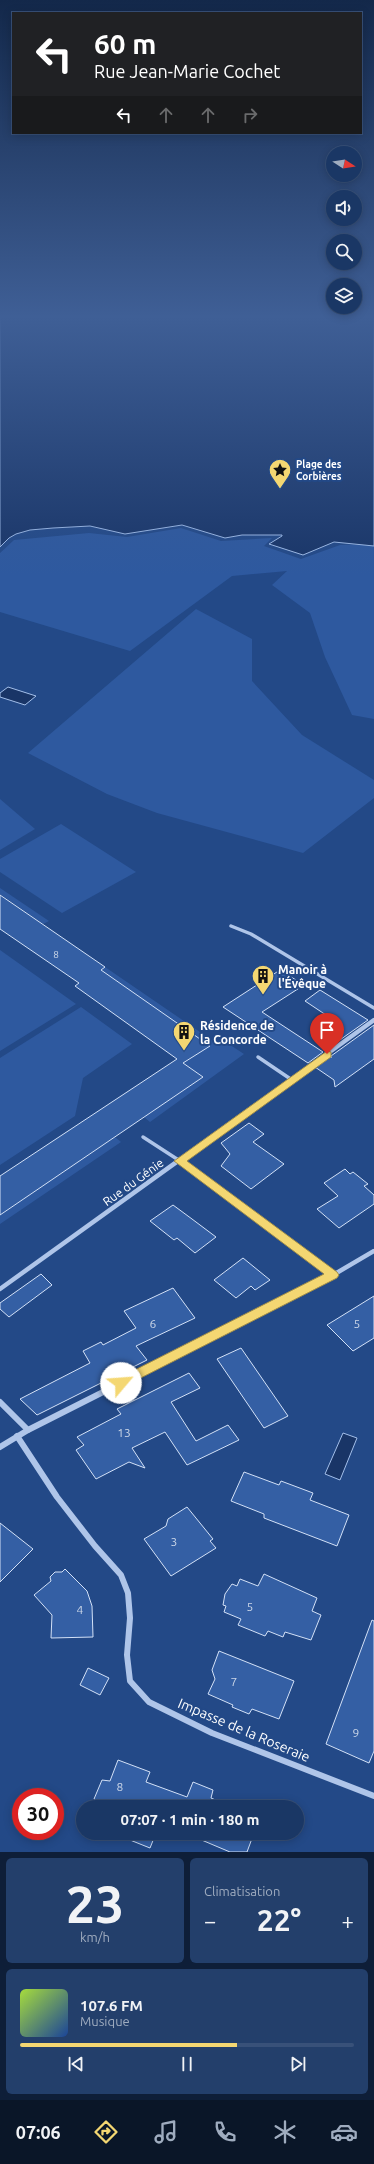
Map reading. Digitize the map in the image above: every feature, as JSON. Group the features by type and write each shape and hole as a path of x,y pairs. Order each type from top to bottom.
{"street":[{"name":"Rue du Génie","path":"0,1289 374,1020"},
{"path":"180,1161 333,1275"},
{"path":"0,1447 28,1430 333,1275 374,1251"},
{"path":"0,1402 28,1430"},
{"name":"Impasse de la Roseraie","path":"17,1436 57,1497 121,1575 128,1593 130,1618 127,1655 130,1681 149,1702 212,1733 374,1796"}],"lane":[{"path":"231,926 250,934 374,1008"},
{"path":"258,1057 292,1080"},
{"path":"143,1137 180,1161"}],"shaded area":[{"path":"0,403 374,403 374,546 334,542 303,555 269,544 282,535 242,535 225,538 182,525 125,534 90,526 30,530 16,534 9,538 0,547"},
{"path":"181,528 221,541 272,538 264,546 301,559 340,545 374,544 374,719 352,715 325,657 310,613 272,585 287,571 232,576 130,651 0,612 0,553 14,540 89,533 127,537"},
{"path":"196,609 252,639 252,681 302,735 374,780 374,798 303,853 157,813 107,794 28,753"},
{"path":"8,687 36,696 25,705 0,697 0,693"},
{"path":"0,799 35,829 0,850"},
{"path":"61,824 136,872 62,913 0,872 0,859"},
{"path":"0,888 49,921 43,924 0,894"},
{"path":"0,950 76,1004 0,1051"},
{"path":"105,967 216,1043 221,1039 244,1054 150,1122 144,1117 203,1077 183,1063 209,1046 101,970"},
{"path":"81,1007 132,1044 83,1078 75,1116 0,1165 0,1058"},
{"path":"115,1137 121,1142 0,1224 0,1215"},
{"path":"343,1433 357,1438 340,1480 325,1474"}],"building":[{"name":"Résidence de la Concorde","path":"0,895 105,967 101,970 210,1046 183,1063 203,1077 0,1215 0,1176 177,1059 75,986 79,983 0,929"},
{"path":"280,970 304,985 262,1012 323,1052 308,1063 223,1007"},
{"path":"320,990 368,1020 330,1047 326,1015 305,1001"},
{"path":"374,1025 374,1059 335,1087 334,1080 315,1067 330,1057 331,1058 331,1056"},
{"path":"249,1123 264,1134 253,1142 284,1164 251,1189 221,1166 230,1154 221,1143"},
{"path":"345,1169 350,1174 353,1172 368,1184 364,1186 374,1195 374,1204 339,1228 317,1209 338,1196 324,1183"},
{"path":"173,1205 216,1237 195,1253 177,1238 174,1240 150,1221"},
{"path":"243,1258 270,1280 255,1290 251,1286 236,1298 214,1280"},
{"path":"41,1274 52,1285 9,1317 0,1309 0,1303"},
{"path":"173,1288 195,1318 136,1346 147,1360 37,1415 20,1399 90,1363 83,1351 101,1342 103,1345 136,1328 124,1311"},
{"path":"374,1296 374,1338 353,1351 327,1325"},
{"path":"241,1348 288,1416 264,1428 217,1359"},
{"path":"189,1373 200,1388 171,1402 196,1441 228,1425 239,1440 187,1465 165,1432 132,1448 145,1468 129,1462 96,1479 76,1450 84,1445 77,1437 121,1414 117,1409"},
{"path":"244,1472 279,1485 281,1481 313,1493 310,1500 349,1515 337,1546 264,1518 264,1514 231,1501"},
{"path":"187,1507 213,1539 210,1541 216,1548 171,1576 144,1539 166,1526 168,1519"},
{"path":"0,1523 33,1549 0,1582"},
{"path":"65,1569 87,1591 92,1606 93,1637 51,1638 52,1615 34,1595 51,1581 50,1577 55,1572 62,1572"},
{"path":"264,1574 317,1598 312,1611 321,1615 311,1640 285,1632 283,1637 268,1631 265,1636 238,1625 241,1619 224,1612 226,1606 223,1605 225,1594 232,1584 237,1586 240,1579 258,1586"},
{"path":"372,1620 374,1621 374,1751 369,1763 326,1744"},
{"path":"219,1651 294,1681 279,1719 252,1709 249,1714 208,1694 215,1679 212,1670"},
{"path":"88,1668 109,1678 100,1695 80,1685"},
{"path":"118,1760 150,1772 146,1782 187,1797 193,1782 213,1790 211,1798 216,1800 94,1799 102,1780 110,1781"},
{"path":"130,1840 153,1840 150,1848"},
{"path":"202,1840 251,1840 247,1852 230,1852"}],"place":[{"name":"Plage des Corbières","path":"280,490"},
{"name":"Manoir à l'Évêque","path":"263,996"},
{"name":"Résidence de la Concorde","path":"184,1052"}],"route":[{"path":"121,1383 333,1275 180,1161 327,1054"}]}
